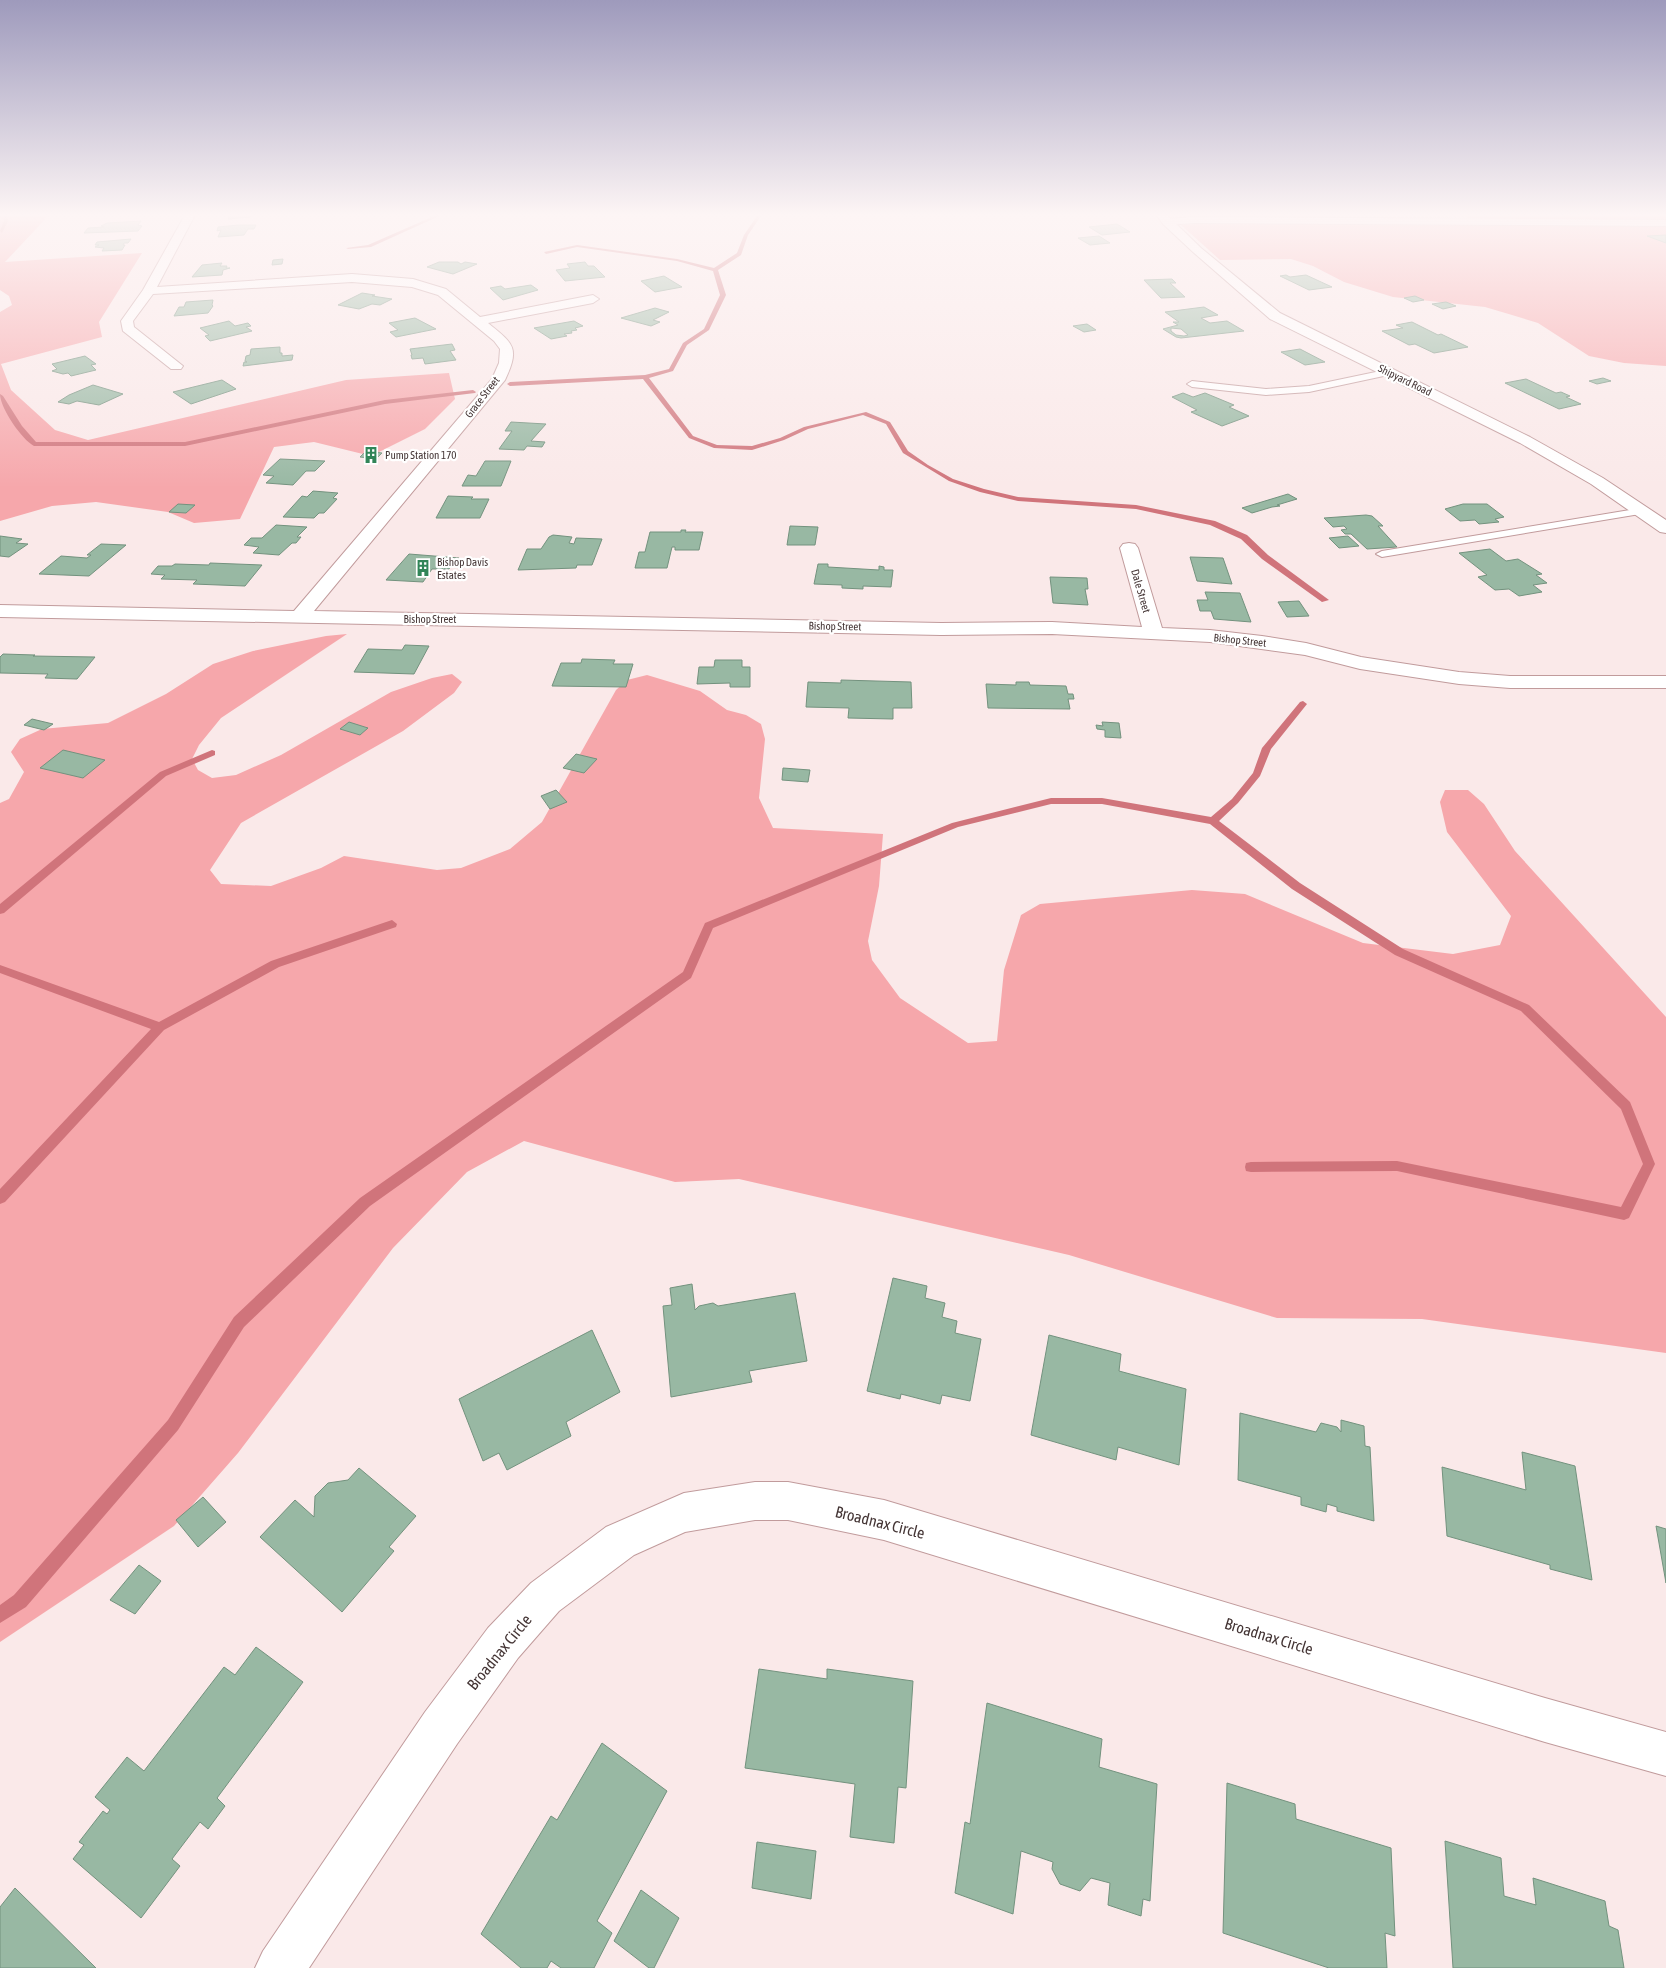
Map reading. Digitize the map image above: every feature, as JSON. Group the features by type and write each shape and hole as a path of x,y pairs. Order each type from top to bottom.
{"street":[{"path":"139,305 126,322 128,328 176,366"},
{"name":"Grace Street","path":"298,618 498,380 506,363 507,349 499,338 458,305"},
{"path":"478,321 562,305"},
{"name":"Shipyard Road","path":"1261,305 1268,311 1558,458 1666,528"},
{"name":"Dale Street","path":"1129,548 1154,634"},
{"name":"Bishop Street","path":"0,611 941,629 1026,628 1210,636 1306,649 1360,663 1460,678 1510,682 1666,682"},
{"name":"Broadnax Circle","path":"280,1968 441,1728 504,1643 545,1597 620,1541 684,1513 755,1501 788,1502 884,1520 1545,1720 1666,1754"}],"lane":[{"path":"1192,384 1266,392 1309,389 1390,372"},
{"path":"1382,554 1642,511"}],"shaded area":[{"path":"12,305 110,305 99,322 102,337 1,364 11,390 55,430 88,440 346,380 449,373 455,399 425,429 371,456 314,442 274,447 240,519 194,523 168,512 96,502 52,506 0,521 0,312"},
{"path":"1465,305 1666,305 1666,366 1624,363 1589,356 1538,323 1485,307"},
{"path":"347,634 221,718 199,745 192,759 198,770 212,778 236,775 281,755 391,692 432,678 452,674 462,682 454,693 403,731 241,823 210,870 221,884 271,886 321,868 344,856 437,870 461,868 510,849 542,822 616,690 627,680 647,675 700,691 727,710 746,715 761,724 765,739 759,798 773,828 883,834 879,886 868,941 872,960 900,998 968,1043 997,1041 1004,970 1021,915 1040,904 1192,890 1245,894 1363,943 1453,954 1500,945 1511,916 1447,832 1440,802 1445,790 1468,790 1484,804 1515,851 1666,1017 1666,1353 1422,1319 1277,1318 1069,1255 739,1179 675,1182 524,1141 467,1172 393,1248 238,1453 174,1526 0,1642 0,803 9,799 24,772 11,752 20,739 42,729 108,723 166,694 213,664 253,651 326,636"}],"building":[{"path":"185,305 213,306 208,313 174,316 179,307 184,307"},
{"path":"338,305 370,305 359,309"},
{"path":"1434,305 1456,306 1443,309"},
{"path":"1204,307 1218,315 1201,318 1210,323 1227,321 1244,331 1176,337 1163,329 1178,325 1173,322 1179,322 1165,312","holes":["1171,328 1181,329 1188,335 1176,335 1171,331"]},
{"path":"655,308 669,312 653,320 660,322 651,326 621,318"},
{"path":"415,318 436,329 396,337 390,332 398,330 389,323"},
{"path":"229,321 235,326 248,323 251,326 246,327 252,331 210,341 205,336 209,335 200,328"},
{"path":"574,321 583,326 575,328 577,330 571,331 572,333 564,334 567,336 551,339 534,328"},
{"path":"1412,322 1468,347 1434,353 1415,344 1409,345 1382,331 1403,328 1396,325"},
{"path":"1087,324 1096,330 1084,332 1073,326"},
{"path":"452,344 455,350 450,351 456,360 425,364 423,358 412,359 410,349"},
{"path":"280,347 282,356 293,355 292,360 243,366 244,362 247,362 245,361 246,356 250,355 251,349"},
{"path":"1300,349 1325,362 1305,365 1281,352"},
{"path":"85,356 96,364 91,365 96,370 71,376 68,373 63,374 52,371 57,369 52,364"},
{"path":"1603,378 1611,381 1597,384 1589,381"},
{"path":"1526,379 1556,393 1561,392 1570,396 1566,397 1581,404 1559,409 1505,383"},
{"path":"222,380 236,389 191,404 173,392"},
{"path":"93,385 123,394 99,405 77,401 69,404 58,402 69,395"},
{"path":"1183,393 1193,397 1205,393 1234,405 1229,407 1249,416 1222,426 1191,412 1197,410 1172,397"},
{"path":"511,422 546,424 531,441 545,442 542,447 527,446 524,450 499,449 512,431 505,431"},
{"name":"Pump Station 170","path":"366,451 382,453 376,459 360,457"},
{"path":"280,459 325,461 315,471 306,471 293,485 266,483 274,476 263,475"},
{"path":"485,461 511,461 501,486 462,486 468,475 476,476"},
{"path":"313,491 338,493 333,498 337,499 324,513 319,513 314,518 283,517 302,496 307,497"},
{"path":"1288,494 1297,499 1277,505 1280,506 1252,513 1242,508"},
{"path":"448,496 489,499 480,518 436,518"},
{"path":"178,504 195,505 186,513 169,512"},
{"path":"1463,504 1487,504 1504,517 1495,519 1499,522 1479,524 1475,520 1460,521 1445,509"},
{"path":"1372,516 1383,526 1378,526 1397,547 1367,549 1351,534 1345,534 1341,530 1347,529 1344,526 1333,527 1324,518"},
{"path":"276,525 307,527 297,537 301,537 296,543 292,543 279,555 253,553 259,547 244,545 251,538 262,538"},
{"path":"790,526 818,527 815,545 787,545"},
{"path":"681,530 686,530 685,532 703,532 699,550 675,550 675,547 672,547 667,568 635,568 639,552 645,552 650,532 681,532"},
{"path":"553,535 572,537 569,543 574,544 576,538 602,539 592,565 577,565 576,568 518,570 527,549 541,549 549,537"},
{"path":"0,536 22,539 16,543 28,544 9,557 0,556"},
{"path":"1348,536 1359,546 1339,548 1329,538"},
{"path":"101,544 126,545 89,576 39,574 61,556 87,558 91,555 87,555"},
{"path":"1490,549 1506,561 1518,559 1542,574 1536,575 1547,583 1533,585 1542,592 1519,596 1509,589 1495,590 1478,577 1487,575 1459,553"},
{"name":"Bishop Davis Estates","path":"409,554 459,558 449,569 432,569 423,582 386,580"},
{"path":"1190,557 1223,558 1232,584 1197,581"},
{"path":"210,563 262,565 245,586 193,584 197,580 161,579 165,575 151,574 158,566 172,566 175,564 209,565"},
{"path":"818,564 828,564 828,567 879,570 879,566 884,567 884,570 893,570 891,587 863,586 863,589 842,588 842,585 814,584"},
{"path":"1050,577 1087,578 1088,589 1085,589 1088,605 1053,603"},
{"path":"1205,592 1240,593 1251,622 1214,619 1211,611 1200,611 1197,600 1208,600"},
{"path":"1299,601 1309,616 1287,617 1278,602"},
{"path":"405,645 429,646 414,674 354,672 368,649 402,650"},
{"path":"3,654 95,657 77,679 45,678 48,674 0,673 0,657"},
{"path":"582,659 615,660 613,664 633,664 626,687 552,686 561,663 581,663"},
{"path":"715,660 742,660 742,667 750,667 750,687 730,687 730,683 697,684 699,667 714,667"},
{"path":"841,680 911,682 912,708 893,708 893,719 848,718 849,708 806,707 808,682 841,683"},
{"path":"1016,682 1029,682 1030,685 1066,686 1068,694 1073,694 1074,699 1068,699 1070,709 988,708 986,684 1016,685"},
{"path":"32,719 53,724 44,730 24,725"},
{"path":"349,722 368,728 360,735 340,729"},
{"path":"1102,722 1119,723 1121,738 1105,737 1105,730 1097,729 1096,725 1103,726"},
{"path":"63,750 105,760 83,778 40,768"},
{"path":"576,754 597,759 584,773 563,768"},
{"path":"783,768 810,770 808,782 782,780"},
{"path":"556,790 567,802 550,809 541,796"},
{"path":"893,1278 927,1286 925,1298 945,1303 942,1317 957,1321 955,1333 981,1339 970,1401 942,1395 940,1404 901,1394 900,1399 867,1391"},
{"path":"692,1284 695,1310 699,1306 713,1303 718,1306 795,1293 807,1361 749,1371 752,1382 671,1397 663,1306 672,1305 670,1288"},
{"path":"592,1330 620,1392 566,1422 571,1436 507,1470 499,1453 483,1461 459,1399"},
{"path":"1049,1335 1121,1354 1119,1371 1186,1389 1179,1465 1118,1447 1116,1460 1031,1435"},
{"path":"1240,1413 1316,1432 1321,1423 1337,1427 1341,1432 1341,1420 1364,1426 1365,1446 1370,1447 1374,1521 1337,1511 1337,1507 1327,1504 1326,1512 1301,1505 1301,1497 1238,1480"},
{"path":"1522,1452 1575,1466 1592,1580 1550,1569 1550,1565 1447,1536 1442,1467 1526,1490"},
{"path":"359,1468 416,1516 389,1547 394,1551 342,1612 260,1537 295,1500 314,1517 315,1496 328,1483 348,1480"},
{"path":"203,1497 226,1522 198,1547 176,1520"},
{"path":"1656,1526 1666,1529 1666,1583"},
{"path":"139,1565 161,1581 135,1614 110,1600"},
{"path":"256,1647 303,1682 217,1798 225,1806 208,1829 200,1822 172,1859 180,1866 141,1918 73,1859 84,1845 79,1842 103,1811 107,1814 110,1810 95,1797 127,1757 144,1771 224,1667 235,1675"},
{"path":"759,1669 827,1679 827,1669 913,1681 906,1788 898,1787 894,1843 850,1837 855,1784 745,1768"},
{"path":"987,1703 1102,1739 1099,1767 1157,1784 1150,1901 1143,1899 1141,1916 1108,1905 1110,1883 1091,1878 1080,1891 1060,1884 1052,1869 1053,1862 1021,1851 1013,1914 955,1893 965,1822 970,1824"},
{"path":"602,1743 667,1791 597,1921 612,1933 594,1968 561,1968 551,1961 547,1968 521,1968 481,1934 551,1816 557,1820"},
{"path":"1227,1783 1295,1804 1296,1819 1391,1848 1395,1936 1385,1933 1387,1968 1329,1968 1223,1933"},
{"path":"1445,1841 1501,1858 1504,1896 1536,1905 1533,1878 1605,1901 1609,1926 1618,1930 1624,1968 1453,1968"},
{"path":"757,1842 816,1851 811,1899 752,1888"},
{"path":"15,1888 96,1968 0,1968 0,1907"},
{"path":"641,1890 679,1918 654,1968 649,1968 614,1941"}],"waterway":[{"path":"645,377 671,370 685,344 706,330 718,305"},
{"path":"510,384 645,377"},
{"path":"645,377 691,437 716,447 752,448 782,439 806,428 864,413 888,423 905,452 951,480 982,491 1018,499 1136,507 1212,523 1244,537 1265,557 1325,600"},
{"path":"0,396 19,427 34,444 185,444 385,402 473,392"},
{"path":"1213,821 1235,801 1257,774 1267,748 1303,704"},
{"path":"0,910 163,774 212,753"},
{"path":"0,1615 20,1601 173,1425 239,1322 365,1202 687,975 709,926 955,825 1051,801 1102,801 1213,821"},
{"path":"1213,821 1296,886 1399,952 1525,1008 1626,1106 1649,1164 1624,1214 1397,1166 1251,1167"},
{"path":"160,1027 275,964 392,924"},
{"path":"0,969 160,1027"},
{"path":"0,1198 160,1027"}],"place":[{"name":"Pump Station 170","path":"371,455"},
{"name":"Bishop Davis Estates","path":"423,568"}]}
